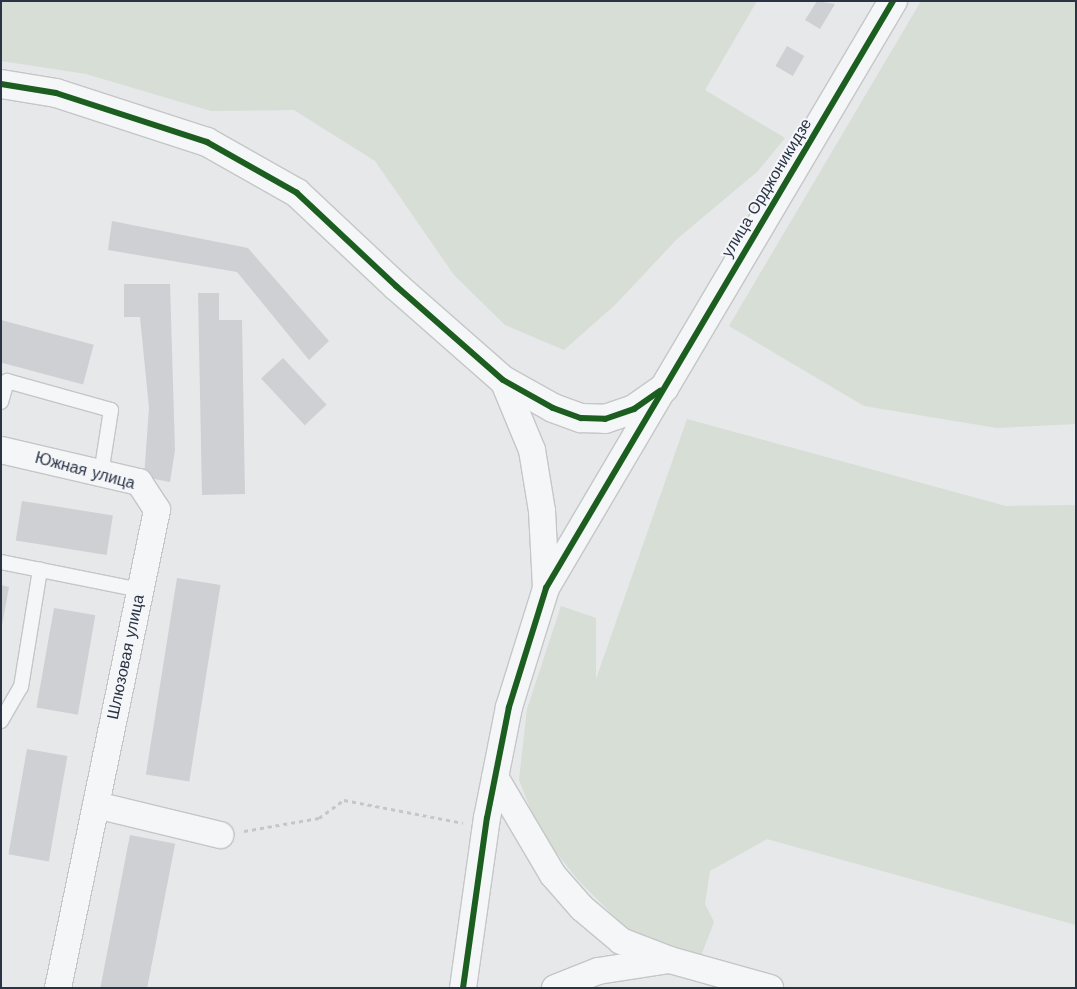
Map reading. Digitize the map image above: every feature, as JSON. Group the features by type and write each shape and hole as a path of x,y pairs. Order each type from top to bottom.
{"street":[{"name":"улица Орджоникидзе","path":"664,388 893,1"},
{"path":"1,84 56,93 207,142 297,193 396,286 503,380 553,408 581,418 605,419 634,409 664,388"},
{"path":"503,380 532,450 542,511 546,588"},
{"path":"462,988 486,827 509,707 546,588 664,388"},
{"name":"Южная улица","path":"1,450 139,482 157,510"},
{"name":"Шлюзовая улица","path":"58,988 157,510"},
{"path":"495,777 554,875 582,908 621,941 670,960 770,988"},
{"path":"96,805 220,834"},
{"path":"555,988 598,971 670,960"}],"lane":[{"path":"1,402 7,381 111,410 101,474"},
{"path":"1,562 140,590"},
{"path":"1,721 21,687 40,570"}],"path":[{"path":"220,834 319,818 344,800 486,827"}],"shaded area":[{"path":"1,1 757,1 705,90 785,138 758,171 677,239 616,304 564,350 505,325 454,275 375,161 294,110 211,111 86,74 1,61"},
{"path":"921,1 1076,1 1076,424 997,428 864,406 729,326"},
{"path":"687,419 1006,506 1076,505 1076,925 767,839 710,871 705,904 714,922 701,956 650,941 625,927 578,880 539,831 519,780 527,709 561,606 596,618 596,679"}],"building":[{"path":"817,1 835,4 820,29 805,20"},
{"path":"787,46 804,56 793,76 776,66"},
{"path":"112,221 248,248 329,341 309,360 237,272 108,250"},
{"path":"124,284 170,284 175,450 170,482 144,477 149,408 140,317 124,317"},
{"path":"198,293 219,293 219,320 242,320 245,494 202,495"},
{"path":"1,320 94,345 83,384 1,362"},
{"path":"283,358 327,405 305,425 261,378"},
{"path":"22,501 113,515 107,555 16,541"},
{"path":"177,578 220,585 189,781 146,775"},
{"path":"1,585 9,587 2,625 1,625"},
{"path":"54,608 95,615 78,715 36,707"},
{"path":"27,749 67,756 49,861 8,854"},
{"path":"130,835 175,844 147,988 100,988"}],"cycle path":[{"path":"463,988 487,818 509,707 546,588 893,1"},
{"path":"1,84 56,93 207,142 297,193 396,286 503,380 553,408 581,418 605,419 634,409 660,391"}]}
